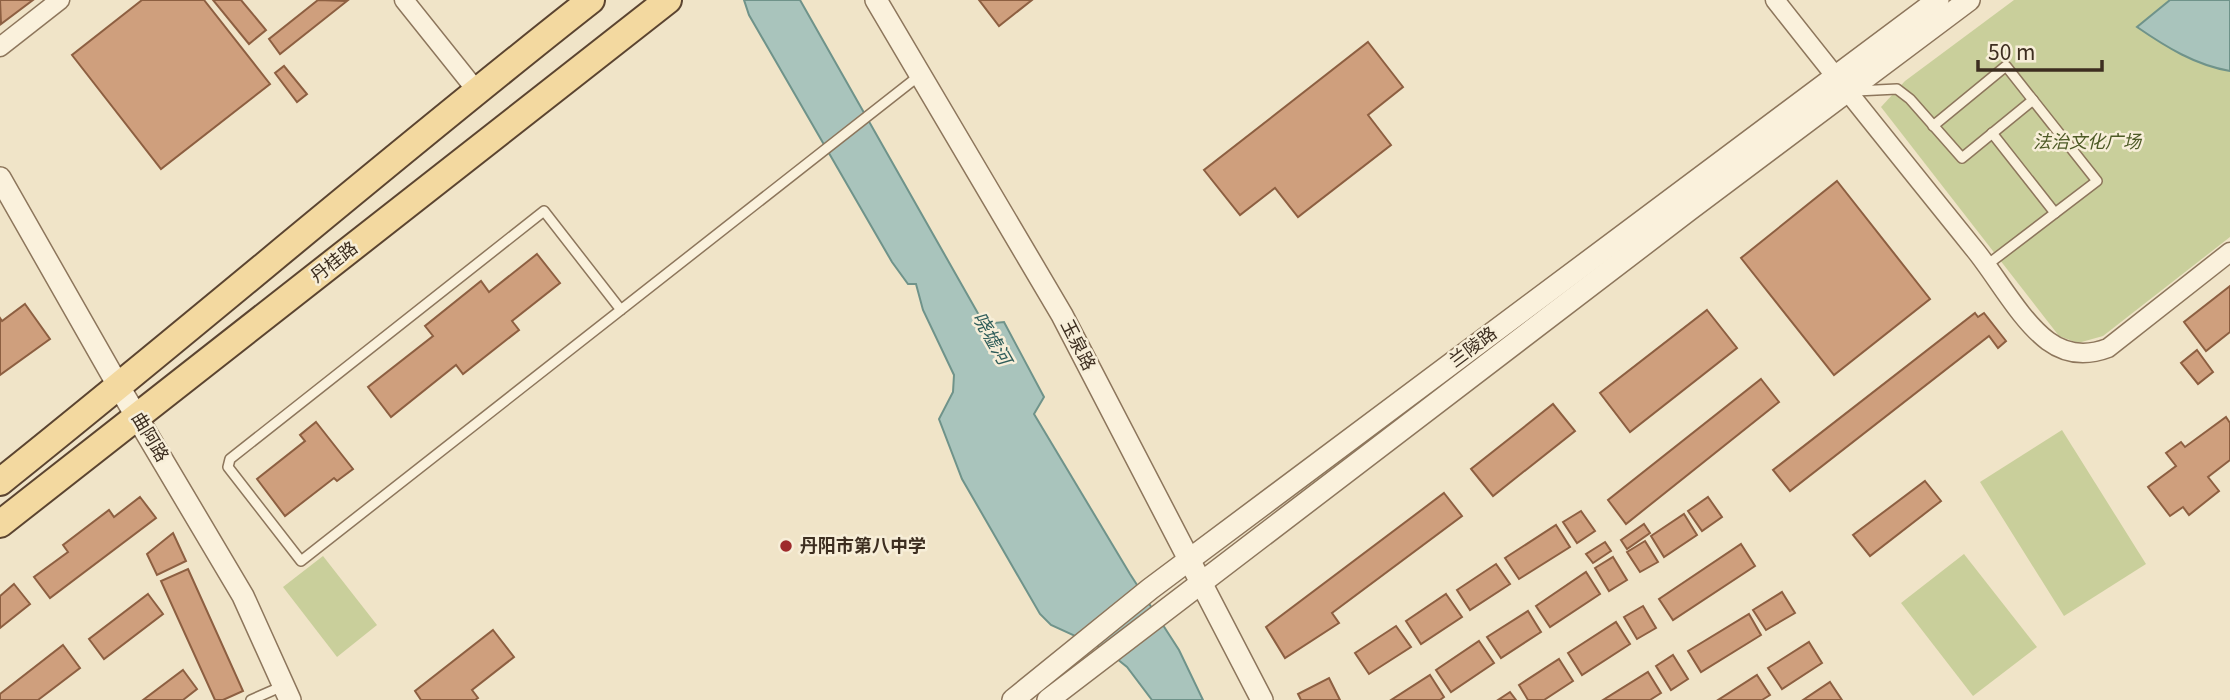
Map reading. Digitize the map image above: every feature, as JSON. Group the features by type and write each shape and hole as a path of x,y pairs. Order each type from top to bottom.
{"main road":[{"path":"0,482 119,387 476,90 590,0"},
{"name":"丹桂路","path":"0,524 668,0"}],"street":[{"path":"0,47 60,0"},
{"path":"404,0 476,90"},
{"name":"玉泉路","path":"877,0 1062,315 1262,700"},
{"path":"1774,0 1987,265 2031,325 2049,342 2071,353 2091,354 2108,348 2230,252"},
{"name":"兰陵路","path":"1048,700 1841,84 1938,0"},
{"name":"兰陵路","path":"1013,700 1189,560 1841,84 1969,0"},
{"name":"曲阿路","path":"0,178 119,387 243,596 288,693"}],"lane":[{"path":"1933,126 2006,66 2097,181 1987,265"},
{"path":"621,310 544,211 230,459 228,467 301,561 805,167 920,75"},
{"path":"1841,84 1897,89 1910,99 1962,158 2033,100"},
{"path":"1993,133 2055,213"},
{"path":"251,700 288,693"}],"green space":[{"name":"法治文化广场","path":"2014,0 2230,0 2230,237 2103,336 2078,343 2059,336 1881,107 1905,81"},
{"path":"2062,430 2146,564 2064,616 1980,482"},
{"path":"1964,554 2037,647 1973,696 1901,603"},
{"path":"323,556 377,625 337,657 283,587"}],"water":[{"name":"哓墟河","path":"744,0 800,0 984,324 1004,322 1044,397 1034,414 1179,650 1203,700 1152,700 1127,667 1106,650 1051,625 1040,614 962,479 939,419 953,392 954,375 923,310 916,284 908,284 892,262 749,15"},
{"path":"2170,0 2230,0 2230,71 2181,54 2137,27"}],"building":[{"path":"0,0 33,0 1,24"},
{"path":"142,0 204,0 270,84 161,169 72,55"},
{"path":"213,0 241,0 266,30 249,44"},
{"path":"318,0 347,1 280,54 269,39"},
{"path":"979,0 1032,0 999,26"},
{"path":"1368,42 1403,87 1368,115 1391,145 1298,217 1275,188 1240,215 1204,170"},
{"path":"284,66 307,94 297,102 275,73"},
{"path":"1837,181 1930,299 1834,375 1741,258"},
{"path":"537,254 560,283 512,321 519,330 463,374 456,365 391,417 368,387 433,336 425,326 481,281 489,292"},
{"path":"2230,286 2230,332 2206,351 2184,322"},
{"path":"25,304 50,339 0,375 0,318 2,321"},
{"path":"1707,310 1737,348 1630,432 1600,393"},
{"path":"1975,313 1978,317 1984,313 2006,341 1998,348 1989,336 1790,491 1773,470"},
{"path":"2197,350 2213,372 2198,384 2181,363"},
{"path":"1761,379 1779,402 1626,524 1608,500"},
{"path":"1553,404 1575,431 1493,496 1471,469"},
{"path":"2226,417 2230,423 2230,460 2208,477 2219,491 2189,515 2183,507 2170,516 2148,487 2176,466 2166,453 2181,442 2185,447"},
{"path":"316,422 353,469 337,481 334,478 285,516 257,479 305,441 300,435"},
{"path":"1925,481 1941,501 1870,556 1853,535"},
{"path":"1444,493 1462,516 1332,613 1339,623 1285,658 1266,627"},
{"path":"140,497 156,518 50,598 34,577 68,552 63,545 109,510 114,517"},
{"path":"1708,497 1722,517 1702,531 1688,511"},
{"path":"1581,511 1595,531 1577,543 1563,522"},
{"path":"1684,514 1697,535 1664,557 1651,536"},
{"path":"1644,524 1650,533 1627,549 1621,540"},
{"path":"1556,525 1570,547 1519,579 1505,558"},
{"path":"173,533 186,561 157,575 147,554"},
{"path":"1645,541 1658,562 1640,572 1627,552"},
{"path":"1605,542 1611,551 1593,563 1586,554"},
{"path":"1741,544 1755,566 1673,620 1659,599"},
{"path":"1613,557 1627,580 1609,591 1595,568"},
{"path":"1496,564 1510,584 1470,610 1457,590"},
{"path":"188,569 243,691 223,700 215,700 161,581"},
{"path":"1586,572 1600,594 1550,627 1536,606"},
{"path":"14,584 30,604 0,628 0,596"},
{"path":"1782,592 1795,613 1766,630 1753,610"},
{"path":"148,594 163,614 104,659 89,639"},
{"path":"1446,594 1462,617 1421,644 1406,621"},
{"path":"1643,606 1656,628 1637,639 1624,617"},
{"path":"1528,611 1541,632 1501,658 1487,637"},
{"path":"1749,614 1761,635 1701,672 1688,651"},
{"path":"1616,622 1630,644 1582,675 1568,653"},
{"path":"1396,626 1411,647 1369,674 1355,653"},
{"path":"493,630 514,657 472,690 478,698 421,700 415,691"},
{"path":"1479,641 1494,663 1451,692 1436,670"},
{"path":"1809,642 1822,663 1782,689 1768,668"},
{"path":"63,645 80,668 38,700 0,700 0,694"},
{"path":"1673,655 1688,679 1671,690 1656,666"},
{"path":"1559,659 1573,681 1544,700 1528,700 1519,685"},
{"path":"183,670 197,689 183,700 143,700"},
{"path":"1648,672 1661,693 1650,700 1603,700"},
{"path":"1430,675 1444,697 1440,700 1391,700"},
{"path":"1757,675 1770,695 1762,700 1718,700"},
{"path":"1329,678 1340,700 1301,700 1298,694"},
{"path":"1830,682 1842,700 1803,700"},
{"path":"1510,692 1516,700 1498,700"}],"place":[{"name":"丹阳市第八中学","path":"786,546"}]}
